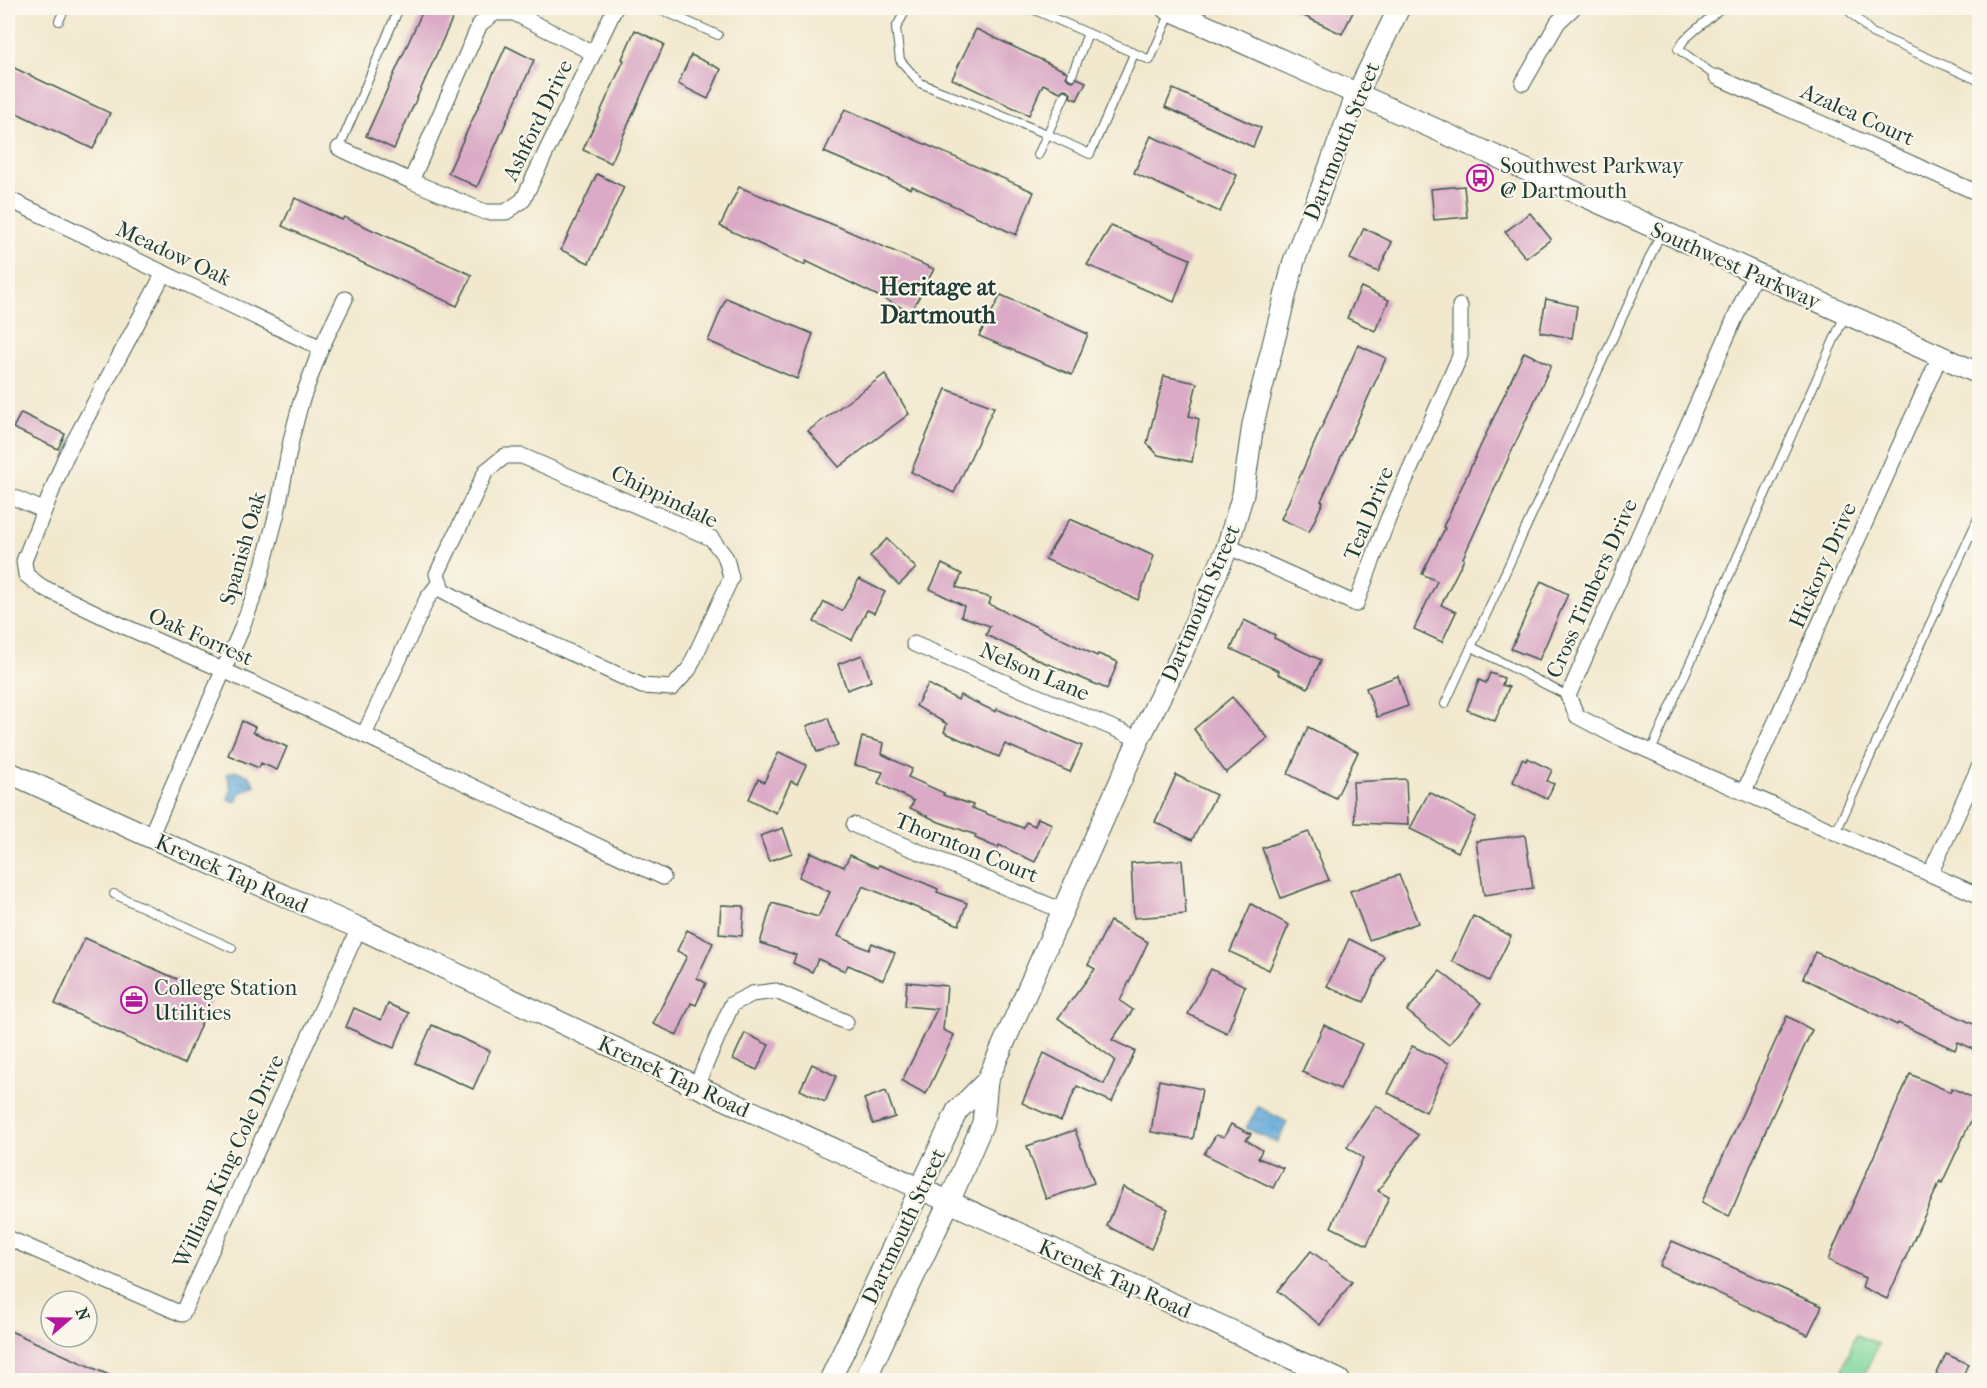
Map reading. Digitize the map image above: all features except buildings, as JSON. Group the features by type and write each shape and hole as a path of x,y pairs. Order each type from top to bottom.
{"street":[{"name":"Ashford Drive","path":"339,148 486,212 506,212 523,200 615,8"},
{"name":"Dartmouth Street","path":"865,1380 949,1202 983,1123 987,1081 1139,739 1182,653 1227,546 1243,494 1253,424 1294,261 1357,94 1399,8"},
{"path":"1523,83 1558,22 1573,8"},
{"name":"Southwest Parkway","path":"1169,9 1980,374"},
{"path":"411,181 480,24 495,13 514,13 593,53"},
{"name":"Azalea Court","path":"1717,76 1980,194"},
{"name":"Meadow Oak","path":"8,200 321,348"},
{"name":"Oak Forrest","path":"164,273 65,458 24,561 26,575 42,587 80,606 223,669 663,877"},
{"name":"Cross Timbers Drive","path":"1755,273 1568,696 1577,716 1613,735 1980,896"},
{"name":"Spanish Oak","path":"150,837 239,635 258,585 277,513 301,402 321,348 345,299"},
{"name":"Teal Drive","path":"1227,546 1356,604 1388,519 1460,356 1460,306"},
{"name":"Hickory Drive","path":"1744,792 1940,356"},
{"name":"Chippindale","path":"505,456 522,456 711,538 726,558 731,578 689,669 672,688 642,686 442,591 440,582 437,574 486,471 505,456"},
{"path":"8,495 44,510"},
{"name":"Chippindale","path":"364,735 427,599 440,582"},
{"name":"Nelson Lane","path":"914,644 1139,739"},
{"path":"1930,874 1980,765"},
{"name":"Krenek Tap Road","path":"8,772 359,928 949,1202 1300,1372 1339,1380"},
{"name":"Thornton Court","path":"854,825 1063,911"},
{"name":"William King Cole Drive","path":"8,1238 182,1314 359,928"},
{"path":"696,1086 732,1005 752,994 776,992 846,1022"},
{"name":"Dartmouth Street","path":"830,1380 957,1111 987,1081"}],"lane":[{"path":"59,21 65,8"},
{"path":"339,148 399,8"},
{"path":"657,8 718,35"},
{"path":"907,8 896,28 900,60 920,83 1047,134 1090,154 1134,54"},
{"path":"1030,8 1150,60 1169,9"},
{"path":"1717,76 1678,49 1721,8"},
{"path":"1846,8 1872,33 1980,81"},
{"path":"1072,75 1088,33"},
{"path":"1038,155 1065,95"},
{"path":"1445,704 1661,232"},
{"path":"1651,751 1845,314"},
{"path":"1836,832 1980,514"},
{"path":"1472,647 1568,696"},
{"path":"114,894 232,948"}],"green space":[{"path":"1856,1335 1878,1344 1863,1378 1842,1370"}],"water":[{"path":"237,771 249,776 255,785 240,793 236,802 228,799 231,790 227,773"},
{"path":"1258,1107 1287,1122 1277,1143 1246,1128"}],"place":[{"name":"Southwest Parkway @ Dartmouth","path":"1480,178"},
{"name":"College Station Utilities","path":"134,1000"}],"district":[{"name":"Heritage at Dartmouth","path":"938,301"}]}
